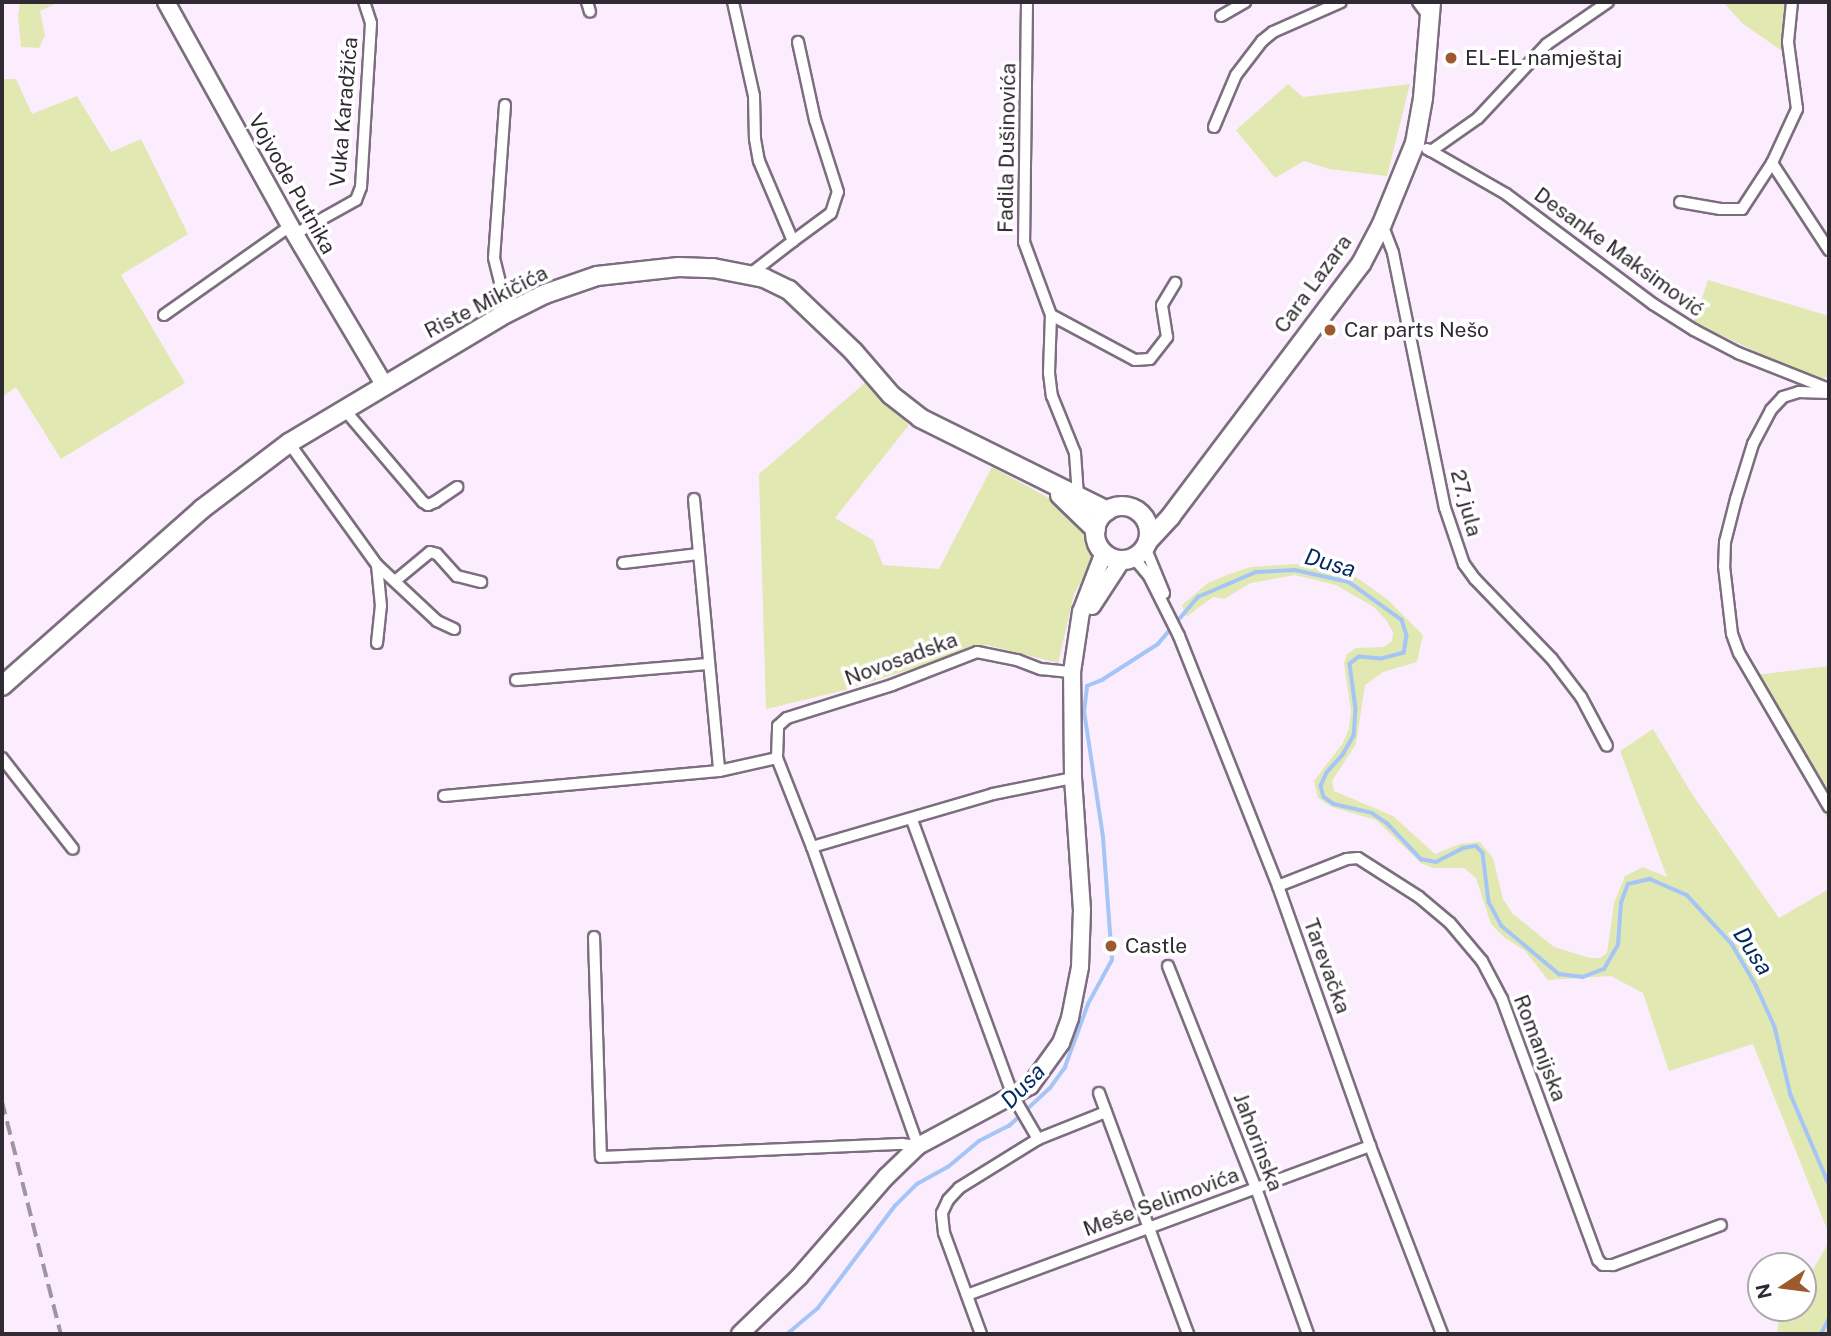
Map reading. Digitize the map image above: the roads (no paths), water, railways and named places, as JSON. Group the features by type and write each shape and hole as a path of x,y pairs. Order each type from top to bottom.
{"main road":[{"name":"Vojvode Putnika","path":"166,2 292,230 384,384"},
{"name":"Cara Lazara","path":"1137,551 1171,516 1361,264 1423,147 1423,98 1430,9"},
{"name":"Riste Mikičića","path":"2,686 202,509 289,443 343,408 511,311 545,294 597,276 679,267 713,268 749,275 789,290 853,351 891,394 920,418 1107,511"},
{"name":"Riste Mikičića","path":"1033,473 1081,512 1096,530"},
{"name":"Cara Lazara","path":"1140,512 1146,514 1164,508 1191,486"},
{"path":"1078,632 1105,582 1137,551 1148,525 1140,512 1124,506 1107,511 1096,530 1098,544 1104,552"},
{"path":"1104,552 1137,551"},
{"path":"740,1334 799,1277 886,1177 918,1146 1016,1100 1030,1086 1061,1043 1078,980 1082,910 1073,778 1072,672 1085,601 1104,552"}],"street":[{"name":"Vuka Karadžića","path":"164,315 292,230 356,200 361,187 371,23 364,2"},
{"path":"733,2 754,96 755,139 759,161 793,241"},
{"name":"Fadila Dušinovića","path":"1027,2 1024,242 1051,315 1049,373 1052,396 1075,453 1078,496"},
{"path":"1221,16 1245,2"},
{"path":"1214,127 1236,75 1262,41 1273,32 1340,2"},
{"path":"1418,2 1430,9"},
{"path":"1423,147 1478,118 1547,44 1608,2"},
{"path":"1680,202 1720,209 1742,209 1772,163 1797,109 1788,42 1791,2"},
{"path":"749,275 831,213 838,192 815,120 798,42"},
{"path":"505,105 494,258 501,287 511,311"},
{"name":"Desanke Maksimović","path":"1423,147 1506,194 1653,304 1694,330 1738,353 1829,391"},
{"path":"1772,163 1829,250"},
{"name":"27. jula","path":"1382,224 1393,253 1445,508 1464,564 1475,579 1552,659 1581,697 1607,746"},
{"path":"1051,315 1135,360 1150,359 1167,337 1162,305 1175,283"},
{"name":"Desanke Maksimović","path":"1829,391 1799,392 1783,397 1772,410 1753,444 1725,542 1725,591 1731,634 1739,653 1829,807"},
{"path":"343,408 423,502 428,505 435,502 457,486"},
{"path":"289,443 377,565 437,621 454,629"},
{"path":"694,499 719,771"},
{"path":"1137,551 1169,613"},
{"path":"1137,551 1158,573 1169,613"},
{"path":"395,581 430,552 438,554 457,576 481,582"},
{"path":"623,563 698,554"},
{"path":"377,565 381,606 377,643"},
{"name":"Tarevačka","path":"1169,613 1278,886 1370,1146 1443,1334"},
{"name":"Novosadska","path":"918,1146 812,847 777,758 778,726 787,718 892,685 977,652 1017,660 1041,669 1072,672"},
{"path":"516,680 708,664"},
{"path":"2,758 73,849"},
{"path":"444,796 719,771 777,758"},
{"path":"812,847 912,820 993,794 1073,778"},
{"path":"912,820 1016,1100 1035,1134"},
{"name":"Romanijska","path":"1278,886 1347,859 1358,858 1419,897 1450,923 1482,961 1502,999 1598,1260 1603,1265 1613,1265 1721,1225"},
{"path":"594,937 601,1157 902,1144 918,1146"},
{"name":"Jahorinska","path":"1168,966 1256,1188 1308,1334"},
{"path":"1099,1093 1188,1334"},
{"path":"981,1334 943,1233 942,1213 958,1188 985,1172 1035,1134 1106,1112"},
{"name":"Meše Selimovića","path":"967,1295 1370,1146"}],"waterway":[{"name":"Dusa","path":"787,1334 818,1308 895,1206 917,1184 948,1167 979,1141 1009,1126 1050,1088 1065,1067 1088,1004 1112,960 1103,837 1084,712 1087,686 1102,680 1158,644 1198,597 1256,572 1295,570 1349,582 1402,620 1407,635 1404,653 1382,659 1359,657 1350,664 1356,709 1354,736 1343,755 1327,773 1321,786 1324,797 1334,804 1372,813 1387,823 1421,859 1436,862 1463,848 1476,846 1483,853 1489,902 1502,926 1559,974 1583,977 1604,969 1618,945 1621,903 1628,884 1650,879 1687,895 1732,944 1756,985 1775,1027 1791,1095 1829,1184"},
{"name":"Dusa","path":"1821,1334 1829,1318"}],"railway":[{"path":"2,1101 61,1334"}],"place":[{"name":"EL-EL namještaj","path":"1451,58"},
{"name":"Car parts Nešo","path":"1330,330"},
{"name":"Castle","path":"1111,946"}]}
